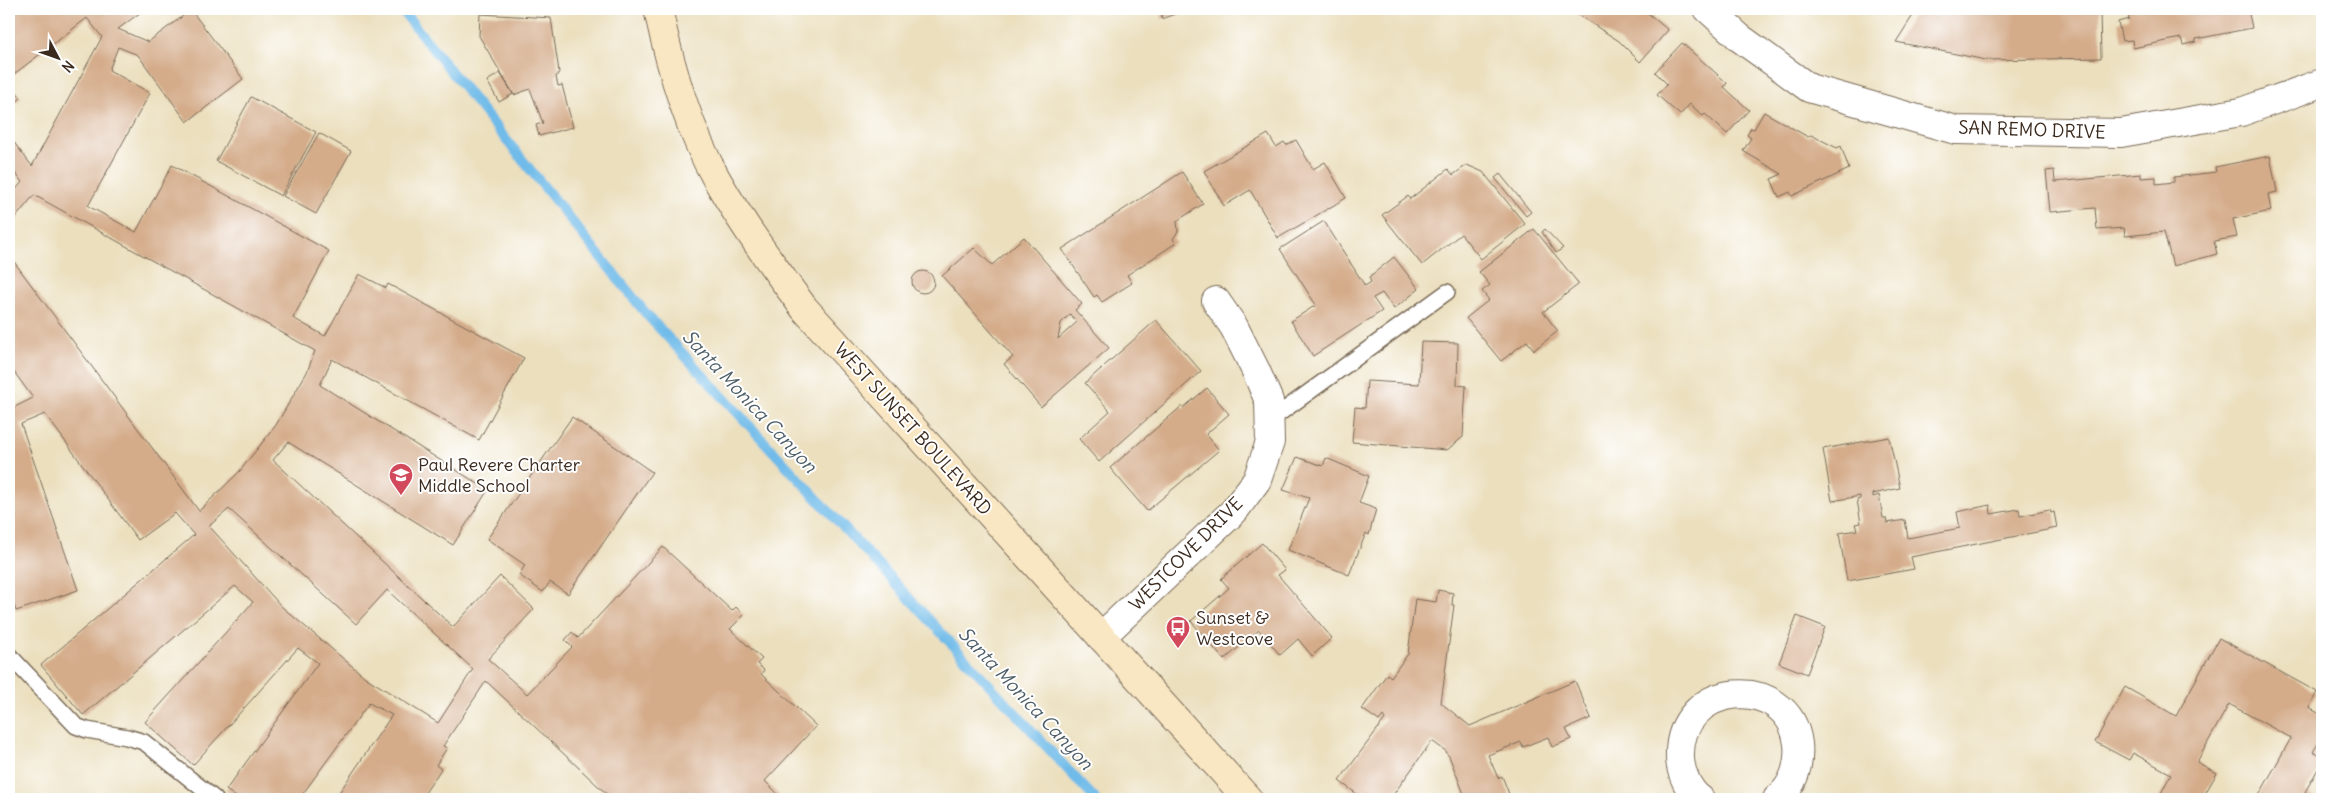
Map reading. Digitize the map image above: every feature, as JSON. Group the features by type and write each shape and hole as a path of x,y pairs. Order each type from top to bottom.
{"main road":[{"name":"WEST SUNSET BOULEVARD","path":"658,9 666,45 687,114 716,177 753,238 804,308 1248,799"}],"street":[{"name":"SAN REMO DRIVE","path":"1708,9 1740,38 1809,88 1956,130 2121,133 2241,112 2322,83"},
{"name":"WESTCOVE DRIVE","path":"1101,637 1240,503 1258,480 1270,442 1268,401 1234,326 1216,301"},
{"path":"1700,799 1687,783 1680,766 1680,747 1685,727 1697,710 1715,699 1735,694 1756,695 1774,704 1788,719 1797,738 1799,758 1794,778 1782,798"}],"lane":[{"path":"1269,421 1447,292"},
{"path":"9,655 76,726 144,742 215,799"}],"building":[{"path":"9,9 145,9 118,29 148,42 191,10 243,79 187,122 138,55 118,47 109,70 150,93 88,206 136,232 172,165 329,251 293,318 325,336 359,274 386,288 388,284 524,358 479,440 332,359 320,385 488,490 453,545 288,442 273,460 453,627 500,576 534,609 488,659 527,694 572,647 565,640 572,632 578,638 663,547 732,611 736,607 744,615 730,629 762,659 757,664 764,670 761,674 816,726 765,781 780,796 778,799 612,799 486,681 443,746 447,748 436,765 441,769 421,799 340,799 336,797 392,715 369,703 299,799 239,799 226,790 318,663 298,648 193,765 145,722 253,602 235,586 83,715 41,665 194,535 175,513 138,540 45,414 21,424 78,590 16,611 9,591 9,410 33,398 9,365 9,255 199,511 239,472 276,425 307,372 315,351 34,195 9,226 9,198 22,182 9,165 9,136 32,166 102,37 87,18 9,78","holes":["229,509 356,624 387,590 473,669 438,723 365,677 282,607 209,526"]},
{"path":"1164,9 1189,9 1161,19"},
{"path":"1569,9 1643,9 1668,30 1640,62 1619,41"},
{"path":"1917,9 2100,9 2101,58 1986,60 1896,42"},
{"path":"2127,9 2248,9 2252,28 2196,39 2196,42 2183,45 2181,38 2133,48 2132,40 2122,41 2118,22 2129,19"},
{"path":"480,14 551,18 559,72 556,77 558,86 562,85 573,127 539,136 536,125 543,123 530,89 514,95 479,36"},
{"path":"1682,43 1727,83 1724,87 1749,110 1727,134 1705,114 1703,116 1690,104 1680,115 1657,95 1667,84 1655,72"},
{"path":"500,73 513,94 499,102 487,81"},
{"path":"9,82 21,98 9,108"},
{"path":"251,97 316,132 281,196 216,161"},
{"path":"1764,112 1808,137 1811,135 1837,148 1841,146 1849,169 1792,196 1790,192 1779,197 1771,179 1782,174 1743,151 1751,138 1747,135 1751,128 1754,129"},
{"path":"319,133 351,151 316,214 283,196"},
{"path":"1268,134 1276,147 1284,142 1286,145 1296,140 1313,169 1325,162 1346,198 1278,238 1250,190 1224,206 1204,171"},
{"path":"2270,156 2277,192 2268,194 2271,211 2233,219 2237,237 2214,241 2217,254 2173,266 2164,232 2125,236 2124,228 2097,230 2095,208 2050,212 2046,171 2054,170 2055,182 2141,174 2141,178 2156,177 2156,184 2174,182 2174,177 2216,172 2215,167"},
{"path":"1467,165 1483,172 1525,224 1481,259 1461,234 1422,265 1382,215 1408,196 1410,199 1448,169 1453,175"},
{"path":"1182,172 1203,204 1177,221 1178,231 1173,239 1176,243 1127,275 1132,283 1102,302 1097,295 1094,297 1062,249"},
{"path":"1500,174 1531,212 1526,216 1495,178"},
{"path":"1324,221 1365,286 1371,282 1369,277 1394,257 1419,289 1394,309 1382,293 1373,298 1382,311 1313,356 1291,321 1316,305 1280,249"},
{"path":"1534,229 1579,284 1543,312 1558,331 1534,350 1527,341 1501,361 1466,318 1489,300 1482,291 1490,285 1479,272"},
{"path":"1545,229 1563,248 1556,253 1542,232"},
{"path":"1024,237 1082,304 1075,310 1109,348 1041,407 1004,364 1013,357 942,276 974,248 992,265","holes":["1070,314 1077,322 1058,339 1061,323"]},
{"path":"923,271 931,274 934,282 931,290 923,293 915,290 912,282 915,274"},
{"path":"1156,320 1201,371 1099,462 1079,439 1110,411 1085,383"},
{"path":"1421,342 1458,343 1457,385 1466,386 1463,437 1447,450 1352,442 1355,407 1365,408 1367,381 1419,384"},
{"path":"1207,388 1229,414 1206,434 1219,450 1147,511 1110,468 1182,406 1183,408"},
{"path":"572,417 652,472 568,594 550,582 543,592 519,575 525,565 487,539"},
{"path":"1889,437 1900,488 1873,494 1873,497 1879,495 1883,518 1886,518 1887,523 1905,520 1908,538 1960,528 1957,512 1990,505 1991,514 2019,509 2020,516 2050,510 2051,513 2054,512 2057,528 1911,557 1914,569 1847,581 1839,533 1857,530 1855,524 1861,523 1857,500 1860,499 1860,496 1832,501 1823,449"},
{"path":"1297,457 1323,466 1326,458 1369,476 1359,503 1376,509 1369,535 1366,533 1349,575 1288,550 1309,498 1283,490"},
{"path":"1262,543 1285,570 1278,575 1332,638 1312,656 1298,639 1280,655 1259,630 1224,660 1191,621 1229,588 1221,579"},
{"path":"1438,590 1453,593 1452,605 1454,605 1441,703 1470,726 1575,681 1591,718 1566,729 1571,739 1552,747 1548,737 1523,747 1521,742 1488,755 1498,778 1502,776 1511,799 1466,799 1447,752 1432,741 1390,799 1364,799 1339,781 1385,719 1383,716 1379,721 1362,709 1387,674 1391,677 1408,654 1415,599 1436,602"},
{"path":"1797,616 1825,627 1807,674 1779,663"},
{"path":"2219,638 2317,692 2309,708 2322,715 2322,737 2313,752 2322,757 2322,762 2305,792 2318,799 2257,799 2291,738 2229,704 2197,762 2217,773 2202,799 2158,799 2171,774 2133,753 2129,760 2095,742 2125,687 2176,716"}],"waterway":[{"name":"Santa Monica Canyon","path":"401,9 648,316 1095,799"}],"place":[{"name":"Paul Revere Charter Middle School","path":"401,496"},
{"name":"Sunset & Westcove","path":"1178,649"}]}
